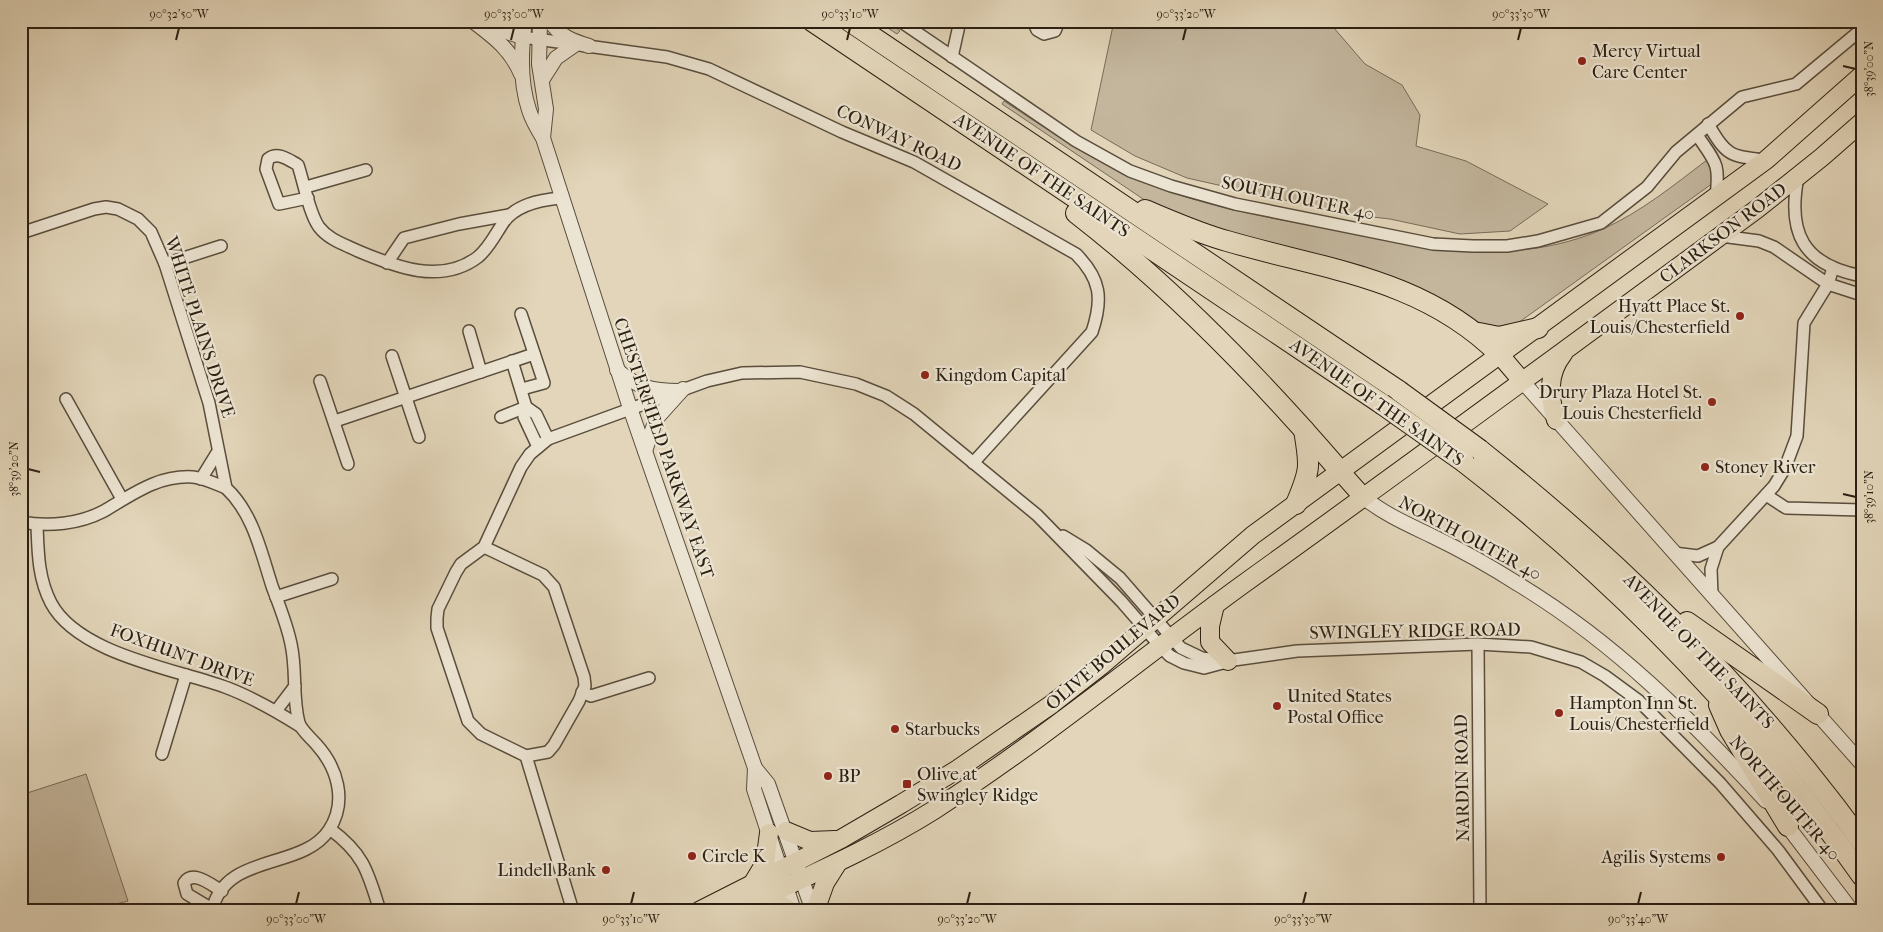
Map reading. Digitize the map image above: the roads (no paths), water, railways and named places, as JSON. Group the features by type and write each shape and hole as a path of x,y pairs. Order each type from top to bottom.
{"highway":[{"name":"AVENUE OF THE SAINTS","path":"812,21 1382,404 1464,462 1599,576 1712,690 1783,772 1862,876"},
{"name":"AVENUE OF THE SAINTS","path":"848,21 1399,391 1480,450 1580,531 1660,606 1745,695 1808,771 1862,842"},
{"path":"1030,168 1069,207 1147,273 1232,352 1340,471"},
{"path":"1106,194 1202,234 1351,272 1400,289 1428,302 1479,333 1500,355"},
{"path":"1479,333 1499,337 1538,328"},
{"path":"1296,504 1308,474 1310,462 1304,430"},
{"path":"1660,606 1709,636 1818,714"},
{"path":"1712,690 1730,730 1788,826"}],"main road":[{"name":"CLARKSON ROAD","path":"1500,355 1766,160 1862,75"},
{"name":"CLARKSON ROAD","path":"1362,497 1721,236 1798,177 1862,122"},
{"path":"1556,420 1550,397 1551,384 1558,360 1566,349"},
{"path":"1500,355 1522,381"},
{"name":"OLIVE BOULEVARD","path":"700,911 754,892 800,870 841,839 950,774 1026,723 1078,685 1226,557 1340,471 1500,355"},
{"path":"1340,471 1362,497"},
{"name":"OLIVE BOULEVARD","path":"800,870 837,864 933,810 1080,708 1215,605 1362,497"},
{"path":"1215,605 1210,626 1210,642 1228,661"},
{"path":"792,911 754,892 777,832 810,840 841,839"},
{"path":"814,911 825,883 837,864"},
{"name":"OLIVE BOULEVARD","path":"733,911 754,892"}],"street":[{"name":"CONWAY ROAD","path":"475,21 522,37 668,57 709,69 842,132 914,162 1067,247 1084,262 1092,272 1098,286 1097,317 1092,332 974,463"},
{"path":"475,21 504,45 516,63 524,82"},
{"name":"CHESTERFIELD PARKWAY EAST","path":"525,21 522,37 524,82 529,111 542,138 644,451 755,768 754,789 800,870 814,911"},
{"name":"CHESTERFIELD PARKWAY EAST","path":"540,21 539,39 546,109 542,138"},
{"path":"550,21 555,30 582,45"},
{"name":"SOUTH OUTER 40","path":"900,21 1076,141 1130,171 1171,186 1235,204 1433,244 1507,246 1568,234 1601,223 1647,187 1676,152 1742,97 1796,84 1862,29"},
{"path":"952,57 960,21"},
{"path":"1032,21 1037,30 1044,34 1055,31 1059,21"},
{"path":"542,80 549,66 560,54 582,45"},
{"path":"1708,124 1723,148 1731,154 1766,160"},
{"path":"1697,135 1719,172 1716,198"},
{"path":"366,170 307,192 318,225 327,236 387,262 415,271 440,272 461,267 478,256 492,242 508,215"},
{"path":"1798,177 1794,200 1796,228 1802,242 1812,254 1833,268 1862,276"},
{"path":"387,262 404,238 459,224 508,215 539,200 560,198"},
{"name":"WHITE PLAINS DRIVE","path":"21,233 94,209 106,207 118,209 145,224 151,232 164,264 209,404 226,488 236,497 250,521 291,644 300,726"},
{"path":"1721,236 1746,237 1774,247 1828,284 1862,295"},
{"path":"164,264 221,246"},
{"path":"1674,553 1698,556 1718,547 1766,495 1785,468 1797,436 1804,323 1828,284 1833,268"},
{"path":"521,314 544,384 522,389"},
{"path":"469,331 481,372"},
{"path":"335,421 534,354"},
{"path":"392,356 420,437"},
{"path":"512,361 526,407 524,417 538,447"},
{"path":"617,370 638,385 655,391 681,390"},
{"name":"SWINGLEY RIDGE ROAD","path":"484,547 521,467 538,447 548,439 707,381 742,373 800,372 838,378 872,390 901,405 974,463 1052,530 1086,550 1109,568 1150,624 1166,642 1176,660 1192,666 1214,667 1228,661 1306,650 1478,644 1531,647 1581,662 1605,676 1639,701 1720,783 1778,850 1823,911"},
{"path":"320,381 348,464"},
{"path":"1522,381 1862,764"},
{"path":"644,451 656,419 681,390"},
{"path":"66,399 122,499"},
{"path":"501,416 526,407"},
{"path":"526,407 536,414 548,439"},
{"path":"201,479 218,453"},
{"path":"21,522 37,525 62,524 82,520 103,511 148,485 172,477 201,479 226,488"},
{"path":"1766,495 1786,508 1862,510"},
{"name":"NORTH OUTER 40","path":"1362,497 1390,517 1432,536 1502,574 1606,644 1679,709 1788,826 1852,911"},
{"name":"FOXHUNT DRIVE","path":"37,525 38,558 41,576 52,605 79,632 109,650 248,696 300,726"},
{"path":"484,547 543,575 554,587 584,677 585,686 582,692 548,752 526,756 481,734 468,721 437,628 438,609 461,564 484,547"},
{"path":"1712,594 1711,569 1718,547"},
{"path":"276,597 332,579"},
{"name":"NARDIN ROAD","path":"1478,644 1480,911"},
{"path":"162,754 186,675"},
{"path":"582,692 591,696 649,678"},
{"path":"276,711 295,686"},
{"path":"222,890 195,877 189,878 184,883 187,894 212,910 222,890 234,878 248,869 311,846 330,829 338,804 339,792 336,777 331,763 300,726"},
{"path":"526,756 572,911"},
{"path":"330,829 358,853 368,872 380,911"},
{"name":"CHESTERFIELD PARKWAY EAST","path":"777,832 784,878 792,911"}],"place":[{"name":"Mercy Virtual Care Center","path":"1582,61"},
{"name":"Hyatt Place St. Louis/Chesterfield","path":"1740,316"},
{"name":"Kingdom Capital","path":"925,375"},
{"name":"Drury Plaza Hotel St. Louis Chesterfield","path":"1712,402"},
{"name":"Stoney River","path":"1705,467"},
{"name":"United States Postal Office","path":"1277,706"},
{"name":"Hampton Inn St. Louis/Chesterfield","path":"1559,713"},
{"name":"Starbucks","path":"895,729"},
{"name":"BP","path":"828,776"},
{"name":"Olive at Swingley Ridge","path":"907,784"},
{"name":"Circle K","path":"692,856"},
{"name":"Agilis Systems","path":"1721,857"},
{"name":"Lindell Bank","path":"606,870"}]}
